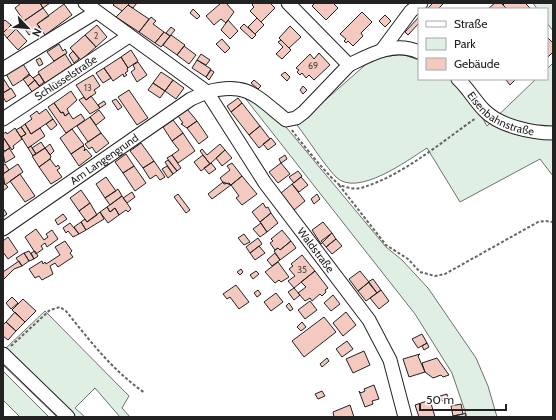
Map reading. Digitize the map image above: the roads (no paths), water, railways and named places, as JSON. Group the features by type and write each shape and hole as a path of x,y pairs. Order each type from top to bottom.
{"street":[{"name":"Waldstraße","path":"85,3 207,92 265,183 369,320 390,360 405,417"},
{"path":"288,3 349,65"},
{"path":"382,50 414,6"},
{"path":"3,69 96,12"},
{"name":"Schlüsselstraße","path":"3,119 129,36"},
{"path":"207,92 224,87 240,88 254,94 286,120 296,118 304,112 349,65 382,50 402,47 418,52"},
{"name":"Eisenbahnstraße","path":"459,80 485,111 507,125 540,133 553,133"},
{"name":"Am Langengrund","path":"3,229 191,99 207,92"},
{"path":"8,355 68,417"}]}
